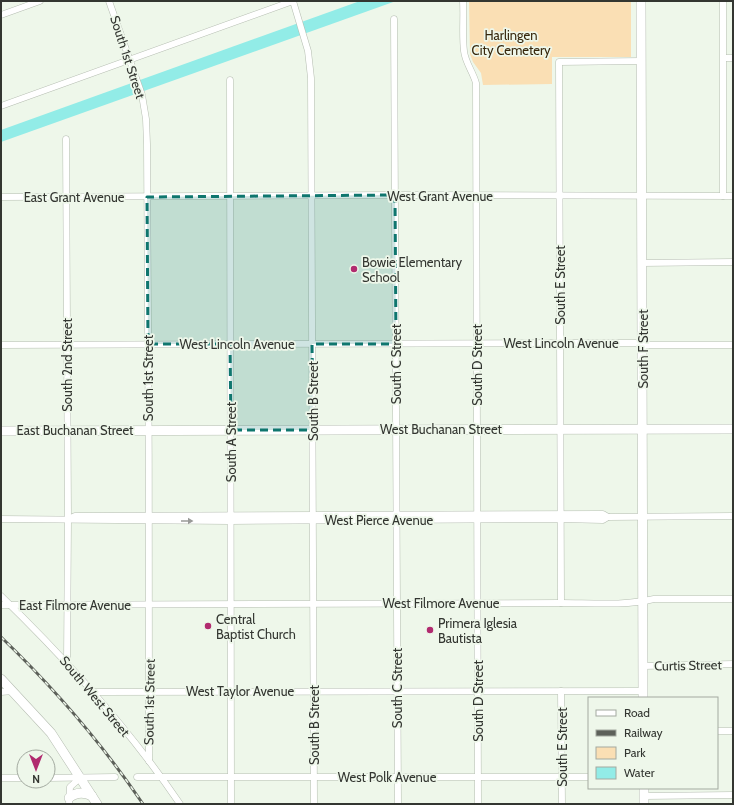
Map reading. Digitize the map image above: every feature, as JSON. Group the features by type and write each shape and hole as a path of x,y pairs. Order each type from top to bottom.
{"street":[{"path":"1,15 40,1"},
{"name":"South 1st Street","path":"109,1 137,79 142,95 146,119 150,691 149,761"},
{"path":"1,106 293,1"},
{"name":"South B Street","path":"293,1 305,38 311,78 314,804"},
{"name":"South D Street","path":"464,1 464,51 467,64 473,72 476,83 478,804"},
{"name":"South F Street","path":"641,1 643,694"},
{"path":"723,1 723,196"},
{"name":"South C Street","path":"394,19 398,804"},
{"path":"724,58 733,58"},
{"name":"South E Street","path":"561,603 559,62 642,61"},
{"name":"South A Street","path":"230,80 231,804"},
{"name":"South 2nd Street","path":"66,139 68,519 67,663"},
{"name":"West Grant Avenue","path":"147,197 395,195 733,196"},
{"name":"East Grant Avenue","path":"1,198 147,197"},
{"path":"641,263 733,262"},
{"name":"West Lincoln Avenue","path":"1,345 477,343 634,343 643,345 733,345"},
{"name":"West Buchanan Street","path":"148,430 733,429"},
{"name":"East Buchanan Street","path":"1,431 148,430"},
{"name":"West Pierce Avenue","path":"1,519 68,519 75,516 230,518 478,517 603,514 608,516 733,516"},
{"name":"South West Street","path":"1,596 67,663 93,692 162,777 180,804"},
{"name":"West Filmore Avenue","path":"149,604 561,603 642,602 654,598 733,599"},
{"name":"East Filmore Avenue","path":"1,605 149,604"},
{"name":"Curtis Street","path":"642,666 733,664"},
{"path":"1,679 51,733 94,800"},
{"path":"1,692 13,691"},
{"name":"South E Street","path":"561,691 562,804"},
{"name":"West Taylor Avenue","path":"93,692 561,691 643,694"},
{"path":"718,731 733,731"},
{"name":"West Polk Avenue","path":"137,777 588,776"},
{"path":"56,778 115,777"},
{"path":"1,778 16,778"},
{"path":"69,801 70,787 80,778"},
{"path":"69,801 73,795 80,793 86,793 94,800"},
{"path":"644,796 733,795"}],"highlighted area":[{"path":"395,195 396,344 312,344 313,430 231,430 230,344 148,344 147,197"}],"green space":[{"name":"Harlingen City Cemetery","path":"469,1 631,1 631,57 552,57 552,84 483,85 481,73 473,62 470,54"}],"water":[{"path":"360,1 396,1 1,142 1,130"}],"railway":[{"path":"1,637 40,676 94,738 143,804"}],"place":[{"name":"Bowie Elementary School","path":"354,269"},
{"name":"Central Baptist Church","path":"208,626"},
{"name":"Primera Iglesia Bautista","path":"430,630"}]}
